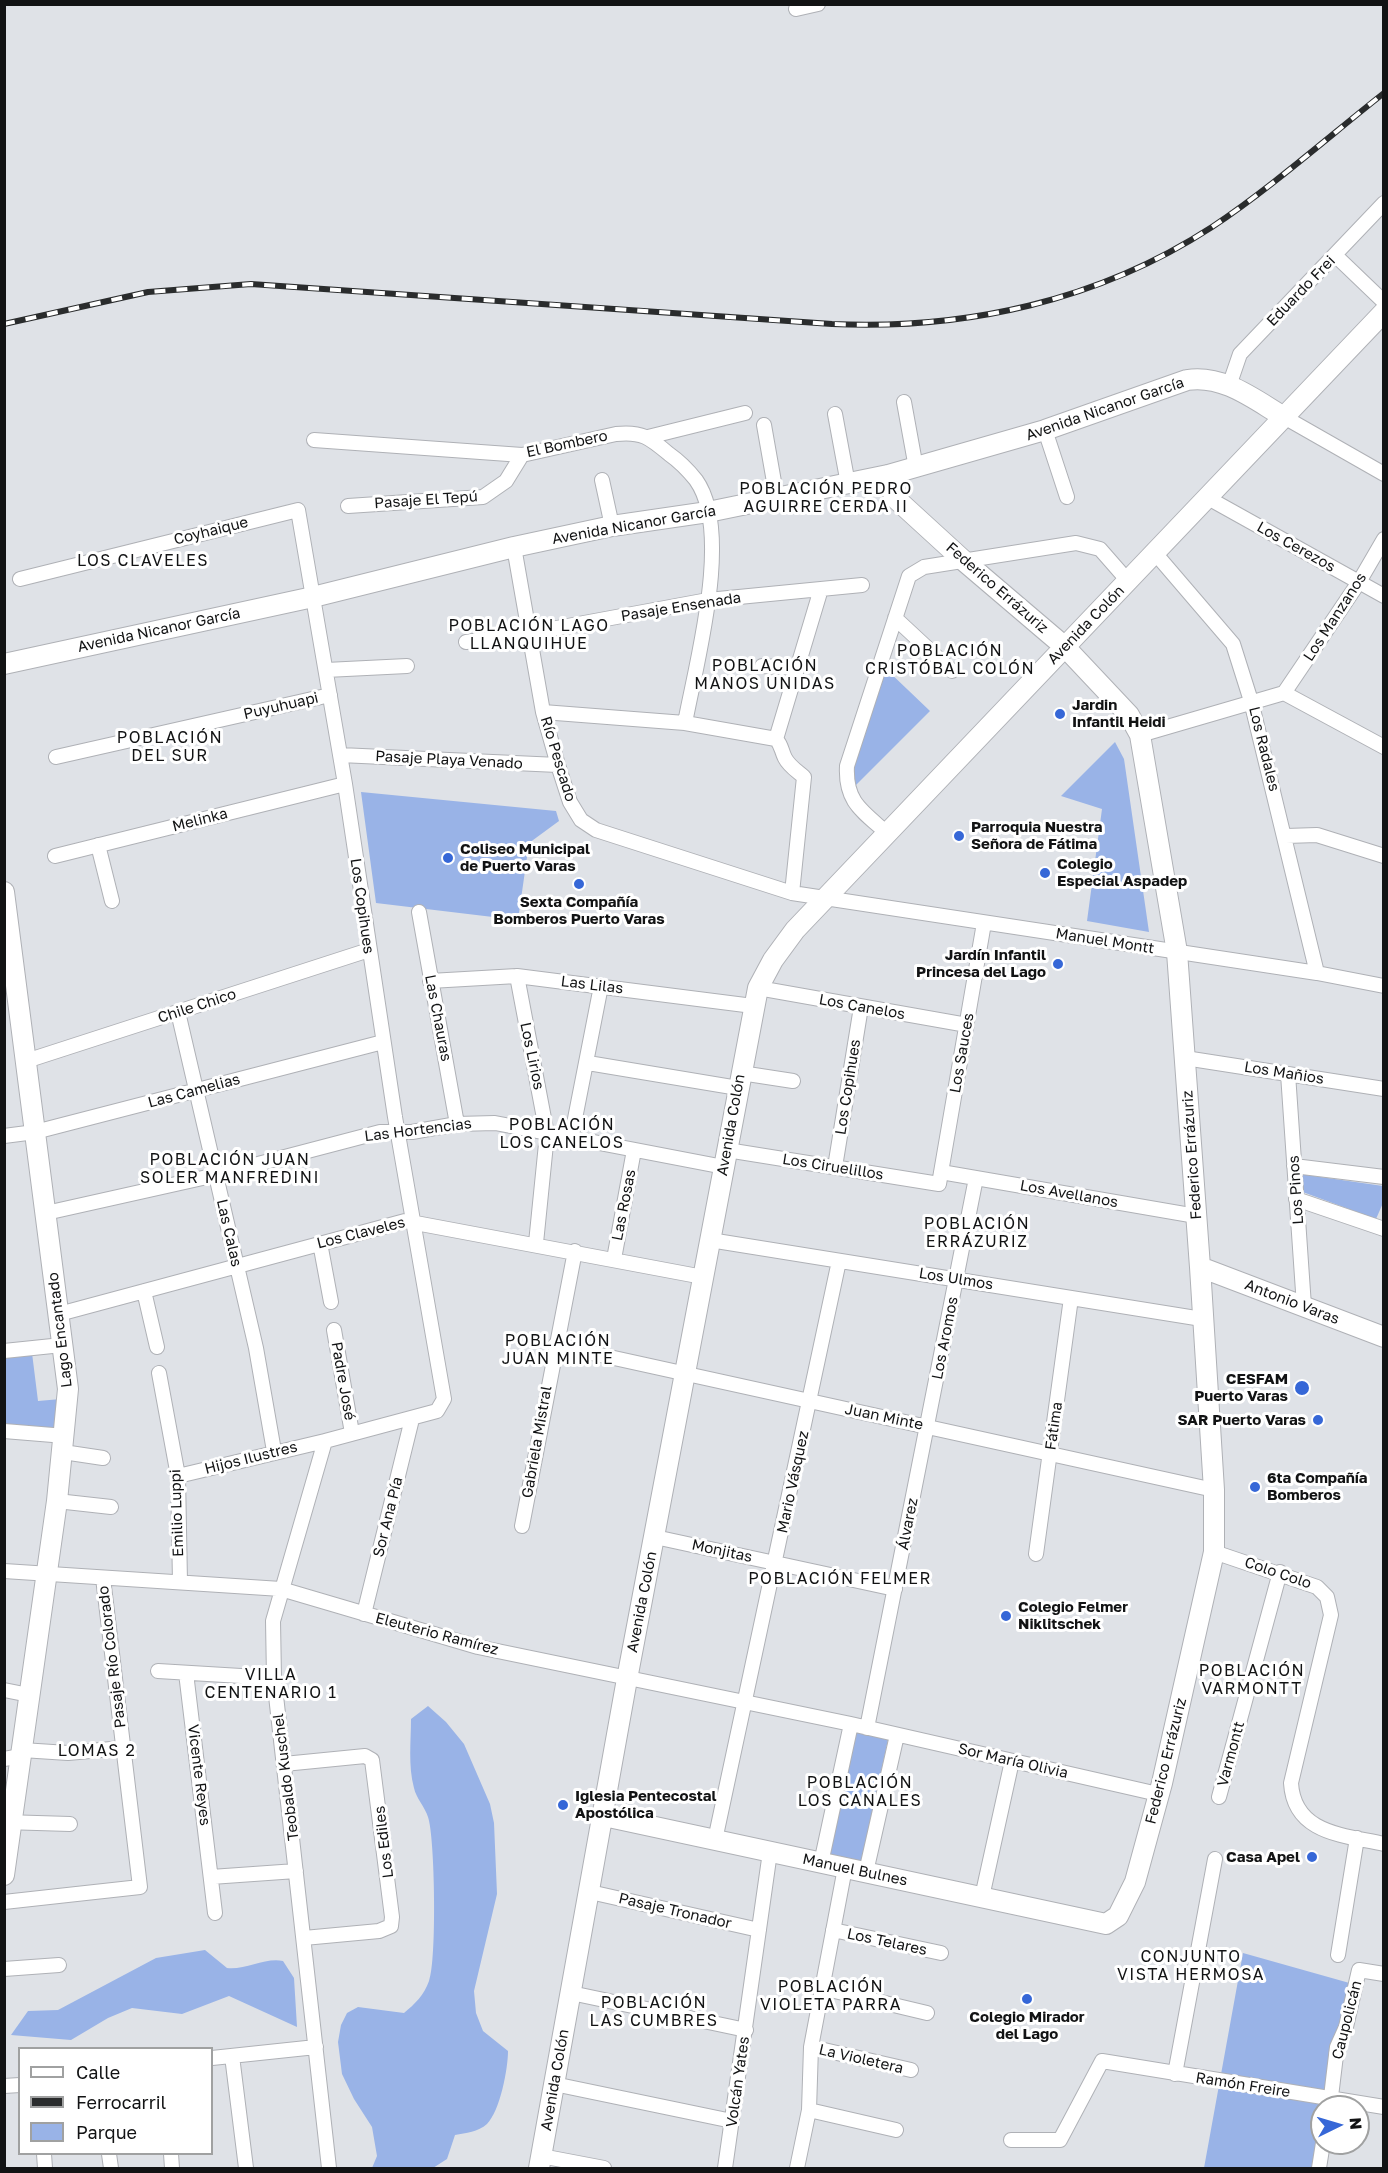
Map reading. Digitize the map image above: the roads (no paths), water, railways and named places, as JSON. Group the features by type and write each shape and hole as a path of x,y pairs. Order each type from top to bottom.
{"street":[{"path":"796,9 818,4"},
{"name":"Eduardo Frei","path":"1229,386 1240,354 1336,256 1383,203"},
{"path":"1336,256 1383,302"},
{"name":"Avenida Colón","path":"540,2162 627,1679 756,997 784,945 826,899 1383,312"},
{"name":"Avenida Nicanor García","path":"4,664 313,597 514,547 612,526 708,512 888,475 1045,430 1187,380 1209,379 1229,386 1284,417"},
{"path":"904,402 916,468"},
{"name":"El Bombero","path":"314,440 522,455 616,434 630,433 648,436 744,413"},
{"path":"835,414 848,484"},
{"path":"1284,417 1383,474"},
{"path":"764,425 777,499"},
{"path":"1045,430 1067,497"},
{"path":"648,436 678,461 697,481 708,512 713,567 685,723"},
{"name":"Pasaje El Tepú","path":"348,506 483,497 506,481 522,455"},
{"name":"Federico Errázuriz","path":"888,475 894,497 964,561 1065,647 1129,716 1140,735 1177,952 1214,1490 1214,1552 1158,1794 1135,1882 1118,1916 1106,1924"},
{"path":"602,480 612,526"},
{"name":"Los Cerezos","path":"1208,498 1383,596"},
{"name":"Coyhaique","path":"20,579 298,510"},
{"name":"Los Copihues","path":"298,510 345,784 397,1131 444,1399 436,1411 412,1419"},
{"name":"Los Manzanos","path":"1284,693 1359,582 1383,539"},
{"path":"887,833 854,803 846,782 847,766 906,583 915,571 1076,543 1100,549 1128,581"},
{"name":"Río Pescado","path":"514,547 543,712 570,802 581,820 596,830 792,892 826,899"},
{"name":"Los Radales","path":"1155,553 1233,644 1251,701 1286,836 1317,973"},
{"name":"Pasaje Ensenada","path":"466,642 530,633 708,600 862,585"},
{"path":"777,739 821,589"},
{"path":"895,618 952,671"},
{"path":"326,670 407,666"},
{"path":"762,666 796,668"},
{"path":"1140,735 1284,693 1383,745"},
{"name":"Puyuhuapi","path":"56,757 330,695"},
{"path":"543,712 685,723 777,739 783,746 783,754 789,764 804,777 792,892"},
{"name":"Pasaje Playa Venado","path":"340,755 558,765"},
{"name":"Melinka","path":"55,856 345,784"},
{"path":"1286,836 1317,835 1383,856"},
{"path":"98,845 112,901"},
{"name":"Lago Encantado","path":"4,892 11,998 26,1062 68,1389 57,1501 29,1695 16,1755 4,1875"},
{"name":"Manuel Montt","path":"826,899 1317,973 1383,986"},
{"name":"Las Chauras","path":"419,912 457,1124"},
{"name":"Los Sauces","path":"940,1178 984,923"},
{"name":"Chile Chico","path":"26,1062 369,950"},
{"name":"Las Lilas","path":"430,981 517,976 601,986 756,997"},
{"name":"Los Lirios","path":"517,976 547,1134 536,1244"},
{"path":"572,1139 601,986"},
{"name":"Los Canelos","path":"756,997 861,1007 967,1025"},
{"name":"Los Copihues","path":"835,1167 861,1007"},
{"name":"Las Calas","path":"178,1012 256,1347 274,1451"},
{"name":"Las Camelias","path":"4,1136 35,1132 383,1042"},
{"name":"Los Mañios","path":"1185,1058 1383,1089"},
{"path":"588,1063 740,1080 793,1081"},
{"name":"Los Pinos","path":"1288,1074 1304,1306"},
{"name":"Las Hortencias","path":"46,1213 216,1175 380,1132 457,1124 495,1123 634,1150 725,1159"},
{"name":"Las Rosas","path":"614,1259 634,1150"},
{"name":"Los Ciruelillos","path":"725,1159 940,1178"},
{"path":"1294,1166 1383,1177"},
{"name":"Los Avellanos","path":"940,1178 976,1178 1196,1216"},
{"name":"Los Aromos","path":"928,1427 976,1178"},
{"path":"1296,1199 1383,1229"},
{"name":"Los Claveles","path":"58,1314 320,1243 412,1221 703,1276"},
{"name":"Los Ulmos","path":"710,1240 1202,1319"},
{"path":"320,1243 330,1302"},
{"name":"Gabriela Mistral","path":"522,1526 555,1345 575,1251"},
{"name":"Mario Vásquez","path":"715,1840 777,1563 839,1261"},
{"name":"Antonio Varas","path":"1200,1267 1383,1337"},
{"path":"144,1291 157,1347"},
{"name":"Fátima","path":"1036,1554 1071,1298"},
{"name":"Padre José","path":"334,1330 352,1433"},
{"path":"4,1351 62,1345"},
{"name":"Juan Minte","path":"555,1345 1214,1490"},
{"name":"Emilio Luppi","path":"159,1373 178,1476 180,1582"},
{"path":"325,1441 412,1419"},
{"name":"Sor Ana Pía","path":"364,1614 412,1419"},
{"name":"Álvarez","path":"867,1728 928,1427"},
{"path":"4,1431 64,1444 103,1458"},
{"name":"Hijos Ilustres","path":"178,1476 274,1451 325,1441"},
{"name":"Teobaldo Kuschel","path":"325,1441 273,1621 274,1678 329,2169"},
{"path":"57,1501 111,1507"},
{"name":"Monjitas","path":"655,1537 895,1588"},
{"name":"Colo Colo","path":"1214,1552 1280,1572 1317,1587 1327,1597 1331,1609 1292,1784 1296,1807 1312,1825 1357,1838"},
{"name":"Eleuterio Ramírez","path":"4,1571 281,1589 478,1647 867,1728"},
{"name":"Varmontt","path":"1219,1797 1280,1572"},
{"name":"Pasaje Río Colorado","path":"4,1902 140,1887 103,1578"},
{"path":"158,1671 274,1678"},
{"name":"Vicente Reyes","path":"186,1673 215,1913"},
{"path":"4,1690 29,1695"},
{"path":"821,1863 851,1724"},
{"name":"Sor María Olivia","path":"867,1728 1158,1794"},
{"path":"866,1872 897,1735"},
{"path":"16,1755 122,1748"},
{"name":"Los Ediles","path":"284,1764 370,1757 375,1766 391,1905 392,1926 380,1931 304,1938"},
{"path":"982,1897 1012,1761"},
{"name":"Manuel Bulnes","path":"604,1816 1106,1924"},
{"path":"8,1821 70,1824"},
{"path":"1338,1955 1357,1838 1383,1844"},
{"name":"Volcán Yates","path":"725,2169 770,1852"},
{"path":"1176,2074 1215,1860"},
{"path":"797,2169 809,2110 811,2047 844,1868"},
{"path":"211,1877 296,1871"},
{"name":"Pasaje Tronador","path":"590,1892 759,1930"},
{"name":"Los Telares","path":"833,1930 941,1953"},
{"path":"4,1969 59,1965"},
{"name":"Caupolicán","path":"1331,2095 1337,2047 1347,2027 1359,1970 1383,1974"},
{"path":"822,1988 927,2013"},
{"path":"571,1994 746,2030"},
{"path":"213,2058 316,2047"},
{"name":"La Violetera","path":"811,2047 911,2070"},
{"path":"232,2056 246,2169"},
{"name":"Ramón Freire","path":"1011,2140 1060,2140 1102,2061 1310,2099"},
{"path":"554,2084 732,2121"},
{"path":"809,2110 896,2130"},
{"path":"540,2162 604,2169"}],"railway":[{"path":"4,324 148,292 251,284 832,324 882,325 932,322 981,315 1030,306 1077,292 1168,253 1212,227 1256,196 1384,93"}],"place":[{"name":"Jardin Infantil Heidi","path":"1060,714"},
{"name":"Parroquia Nuestra Señora de Fátima","path":"959,836"},
{"name":"Coliseo Municipal de Puerto Varas","path":"448,858"},
{"name":"Colegio Especial Aspadep","path":"1045,873"},
{"name":"Sexta Compañía Bomberos Puerto Varas","path":"579,884"},
{"name":"Jardín Infantil Princesa del Lago","path":"1058,964"},
{"name":"CESFAM Puerto Varas","path":"1302,1388"},
{"name":"SAR Puerto Varas","path":"1318,1420"},
{"name":"6ta Compañía Bomberos","path":"1255,1487"},
{"name":"Colegio Felmer Niklitschek","path":"1006,1616"},
{"name":"Iglesia Pentecostal Apostólica","path":"563,1805"},
{"name":"Casa Apel","path":"1312,1857"},
{"name":"Colegio Mirador del Lago","path":"1027,1999"}],"district":[{"name":"POBLACIÓN PEDRO AGUIRRE CERDA II","path":"826,498"},
{"name":"LOS CLAVELES","path":"143,561"},
{"name":"POBLACIÓN LAGO LLANQUIHUE","path":"529,635"},
{"name":"POBLACIÓN CRISTÓBAL COLÓN","path":"950,660"},
{"name":"POBLACIÓN MANOS UNIDAS","path":"765,675"},
{"name":"POBLACIÓN DEL SUR","path":"170,747"},
{"name":"POBLACIÓN LOS CANELOS","path":"562,1134"},
{"name":"POBLACIÓN JUAN SOLER MANFREDINI","path":"230,1169"},
{"name":"POBLACIÓN ERRÁZURIZ","path":"977,1233"},
{"name":"POBLACIÓN JUAN MINTE","path":"558,1350"},
{"name":"POBLACIÓN FELMER","path":"840,1579"},
{"name":"POBLACIÓN VARMONTT","path":"1252,1680"},
{"name":"VILLA CENTENARIO 1","path":"271,1684"},
{"name":"LOMAS 2","path":"97,1751"},
{"name":"POBLACIÓN LOS CANALES","path":"860,1792"},
{"name":"CONJUNTO VISTA HERMOSA","path":"1191,1966"},
{"name":"POBLACIÓN VIOLETA PARRA","path":"831,1996"},
{"name":"POBLACIÓN LAS CUMBRES","path":"654,2012"}]}
